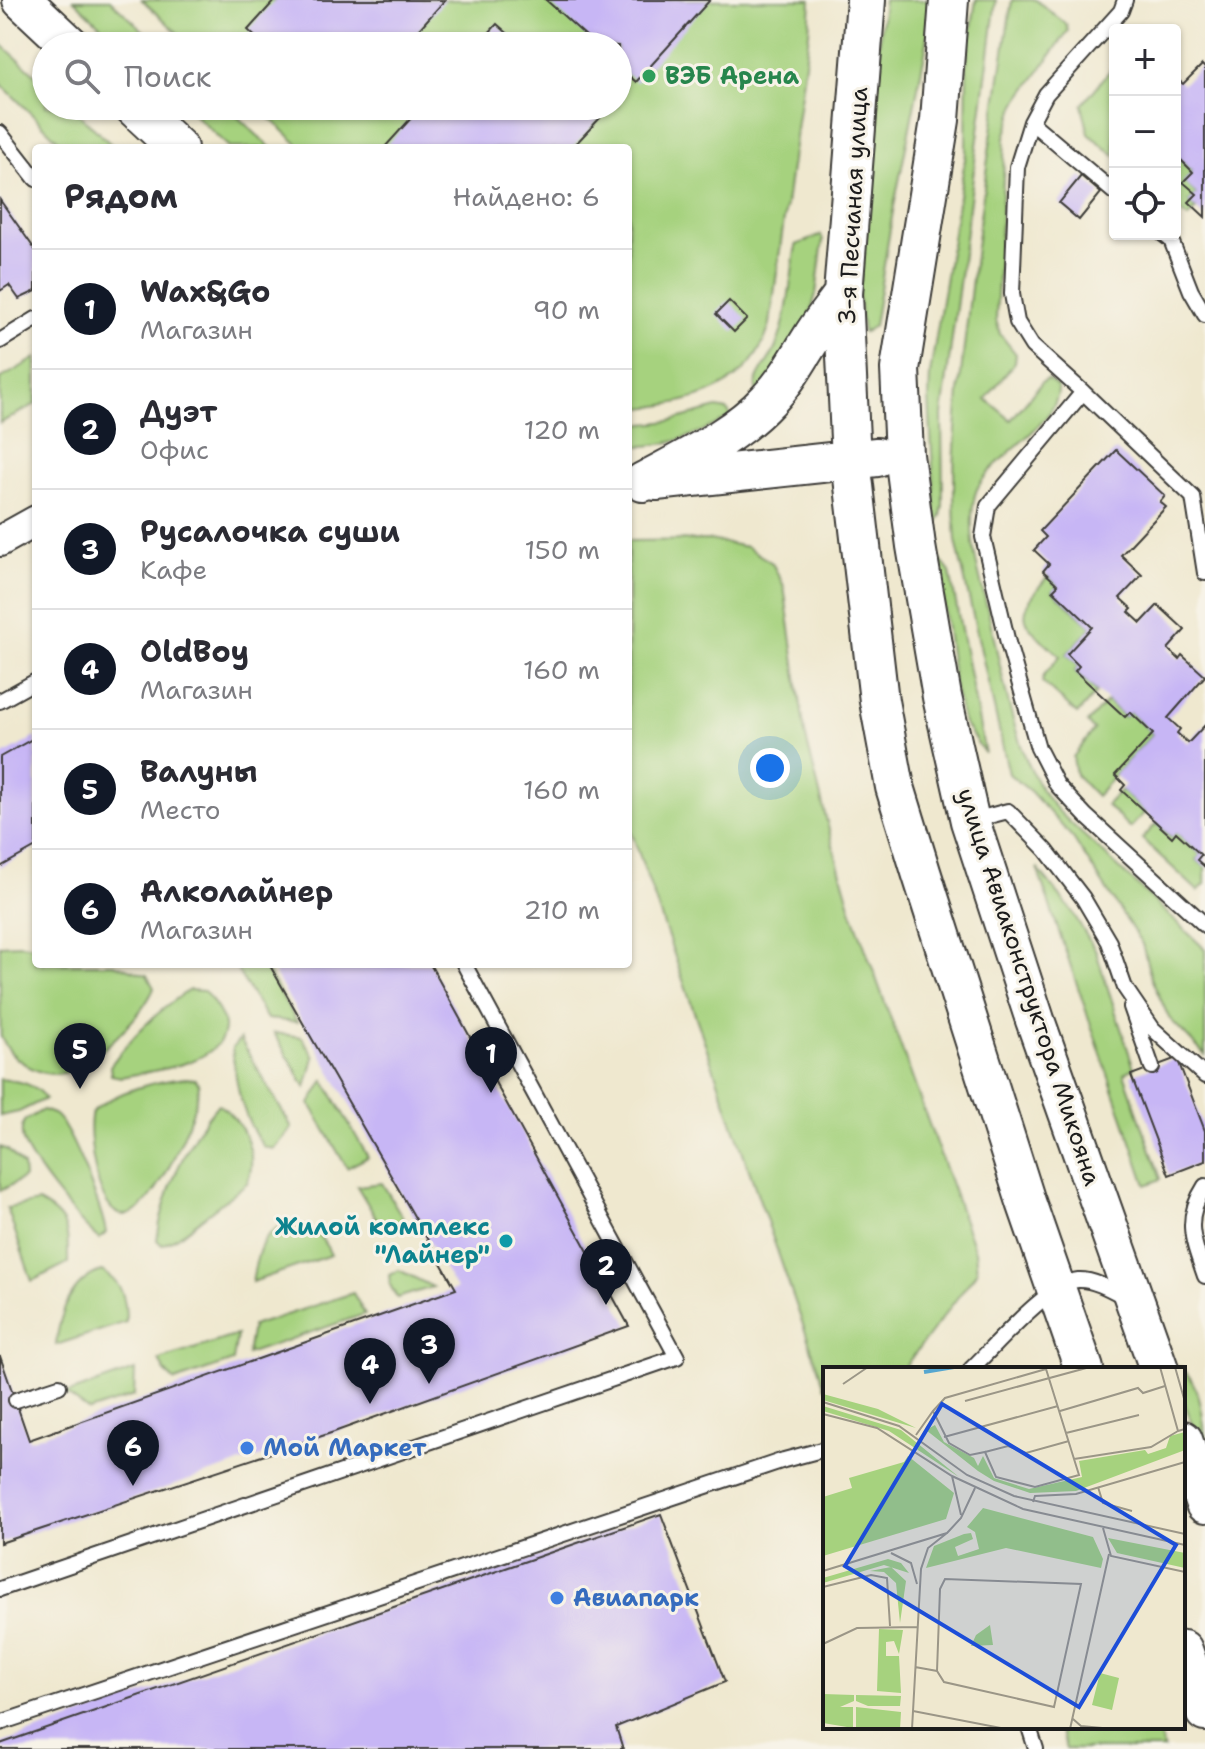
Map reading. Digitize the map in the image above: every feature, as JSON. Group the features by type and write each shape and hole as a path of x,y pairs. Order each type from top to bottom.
{"street":[{"path":"22,0 56,32"},
{"name":"3-я Песчаная улица","path":"851,460 843,294 866,0"},
{"path":"636,482 904,455 900,369 940,120 949,0"},
{"path":"148,120 174,144"},
{"path":"636,482 710,444 767,402 789,375 843,294"},
{"name":"улица Авиаконструктора Микояна","path":"904,455 942,697 970,821 1035,1020 1158,1367"},
{"path":"851,460 879,701 895,787 1055,1288 1083,1367"},
{"path":"0,541 32,523"},
{"path":"1185,1446 1205,1504"},
{"path":"1185,1656 1205,1712"}],"lane":[{"path":"1125,0 1121,11 1046,94 1031,122 1017,167 1012,294 1017,322 1032,346 1193,497 1205,573"},
{"path":"1031,122 1109,188"},
{"path":"0,133 32,174"},
{"path":"1171,240 1191,291 1205,315"},
{"path":"0,341 32,321"},
{"path":"1083,392 988,506 983,537 1008,643 1038,748 1057,785 1086,816 1205,925"},
{"path":"0,701 32,683"},
{"path":"970,821 1008,811 1046,850 1083,898 1109,942 1152,1067"},
{"path":"0,1589 677,1357 466,968"},
{"path":"1125,988 1153,1029 1205,1076"},
{"path":"1205,1186 1192,1208 1192,1238 1205,1276"},
{"path":"973,1367 1055,1288 1078,1280 1106,1286 1136,1302"},
{"path":"16,1400 59,1386"},
{"path":"0,1723 770,1464 823,1450"},
{"path":"1030,1729 1036,1749"}],"green space":[{"path":"74,0 110,0 145,32 107,32"},
{"path":"142,0 811,0 770,324 761,347 749,365 715,390 673,403 632,409 632,144 298,144 272,120 632,120 632,32 177,32"},
{"path":"884,0 930,0 927,43 893,211 874,326 863,333 855,267"},
{"path":"976,0 996,0 942,415 943,505 936,525 930,374 966,153 967,58"},
{"path":"1012,0 1036,0 1066,24 1068,31 1016,104 1005,137 996,320 1000,334 1016,354 1015,362 986,399 1011,420 1042,382 1048,379 1058,387 1056,401 1048,415 981,482 972,511 975,558 1010,710 1025,755 1044,793 1064,817 1205,949 1205,1055 1169,1018 1151,978 1142,944 1073,838 1031,792 1009,774 956,541 954,458 961,377 982,201"},
{"path":"0,43 32,72 32,115 0,83"},
{"path":"1109,71 1109,151 1089,134 1082,105"},
{"path":"38,120 85,120 111,144 62,144"},
{"path":"200,120 241,120 267,144 226,144"},
{"path":"1181,160 1193,172 1184,182 1197,194 1189,202 1196,209 1188,218 1181,212"},
{"path":"821,235 823,240 816,294 804,335 757,393 758,376 775,349 783,324 796,245"},
{"path":"32,360 32,406 0,423 0,379"},
{"path":"717,408 727,410 731,416 682,439 632,446 632,426 670,421"},
{"path":"709,540 747,547 772,563 784,586 805,734 851,909 975,1251 977,1272 905,1367 823,1367 823,1382 632,833 632,541"},
{"path":"938,557 950,572 985,754 963,722 954,686"},
{"path":"1048,576 1058,585 1053,591 1092,627 1067,654 1079,666 1075,671 1097,692 1077,714 1042,682 1060,656 1037,635 1026,619 1029,602"},
{"path":"1107,701 1124,717 1130,712 1153,734 1096,796 1076,775 1073,757 1094,730 1087,723"},
{"path":"1121,790 1145,812 1130,828 1106,805"},
{"path":"1157,823 1171,837 1176,832 1201,855 1197,860 1205,867 1205,884 1198,891 1142,839"},
{"path":"1037,868 1072,911 1096,952 1134,1068 1124,1073 1161,1179 1146,1185"},
{"path":"0,945 32,946 32,968 126,968 147,975 154,988 129,1024 90,1059 66,1072 37,1071 19,1060 1,1037"},
{"path":"265,968 297,1022 267,1019 237,970"},
{"path":"189,990 204,991 217,1009 224,1024 220,1041 210,1051 182,1064 121,1077 111,1075 110,1066 136,1034"},
{"path":"274,1033 302,1037 314,1057 306,1088"},
{"path":"240,1039 292,1128 274,1149 264,1147 256,1136 241,1100 232,1048"},
{"path":"0,1079 31,1086 45,1099 19,1112 0,1116"},
{"path":"195,1079 199,1084 197,1098 173,1159 162,1180 138,1210 126,1215 116,1212 100,1189 92,1154 92,1112 112,1098 136,1088"},
{"path":"324,1080 368,1157 347,1168 310,1104"},
{"path":"218,1104 235,1120 247,1139 251,1161 247,1183 178,1237 162,1245 157,1240 160,1222 178,1168 196,1134"},
{"path":"43,1110 55,1115 62,1123 77,1153 104,1222 106,1233 99,1239 58,1195 25,1146 22,1134 24,1121"},
{"path":"0,1147 8,1150 23,1166 24,1178 0,1191"},
{"path":"382,1183 406,1223 378,1221 357,1186"},
{"path":"38,1202 56,1214 65,1226 68,1263 32,1281 7,1208"},
{"path":"291,1222 316,1232 331,1255 252,1282 262,1244 273,1231"},
{"path":"399,1270 433,1287 397,1298 389,1275"},
{"path":"102,1271 115,1281 122,1292 126,1322 56,1345 68,1300 82,1282"},
{"path":"353,1293 365,1314 247,1354 252,1326"},
{"path":"237,1335 233,1361 175,1381 165,1372 159,1360"},
{"path":"135,1370 134,1396 89,1411 66,1394"},
{"path":"1185,1371 1199,1398 1204,1424 1205,1463 1185,1404"},
{"path":"1059,1729 1157,1729 1164,1749 1066,1749"}],"building":[{"path":"275,0 445,0 416,32 248,30"},
{"path":"546,0 710,0 636,82 632,78 632,32 581,32"},
{"path":"497,24 506,32 490,32"},
{"path":"1202,65 1205,68 1205,217 1189,202 1197,194 1183,182 1193,172 1181,160 1181,82 1183,84"},
{"path":"409,120 598,120 576,144 388,144"},
{"path":"1081,176 1101,193 1079,220 1059,203"},
{"path":"0,200 32,245 32,293 19,299 9,285 0,291"},
{"path":"729,301 747,319 734,332 716,314"},
{"path":"1116,450 1165,496 1160,502 1166,507 1121,555 1142,575 1120,598 1141,623 1158,605 1185,630 1168,649 1179,659 1182,655 1205,676 1168,718 1180,729 1177,733 1188,743 1205,725 1205,867 1197,860 1201,855 1176,832 1172,837 1121,790 1125,785 1115,775 1153,734 1130,712 1125,717 1075,671 1079,666 1067,654 1092,627 1053,590 1058,585 1043,571 1049,564 1034,550 1046,537 1040,531"},
{"path":"32,739 32,849 0,867 0,757"},
{"name":"Жилой комплекс \"Лайнер\"","path":"271,968 432,968 629,1326 334,1432 0,1543 0,1356 29,1440 456,1289"},
{"path":"1177,1058 1205,1131 1205,1161 1169,1175 1131,1075"},
{"name":"Авиапарк","path":"661,1514 725,1682 616,1727 623,1749 0,1749 0,1744"}],"place":[{"name":"ВЭБ Арена","path":"649,76"},
{"name":"Валуны","path":"80,1089"},
{"name":"Wax&Go","path":"491,1093"},
{"name":"Жилой комплекс \"Лайнер\"","path":"506,1241"},
{"name":"Дуэт","path":"606,1305"},
{"name":"Русалочка суши","path":"429,1384"},
{"name":"OldBoy","path":"370,1404"},
{"name":"Мой Маркет","path":"247,1448"},
{"name":"Алколайнер","path":"133,1486"},
{"name":"Авиапарк","path":"557,1598"}]}
